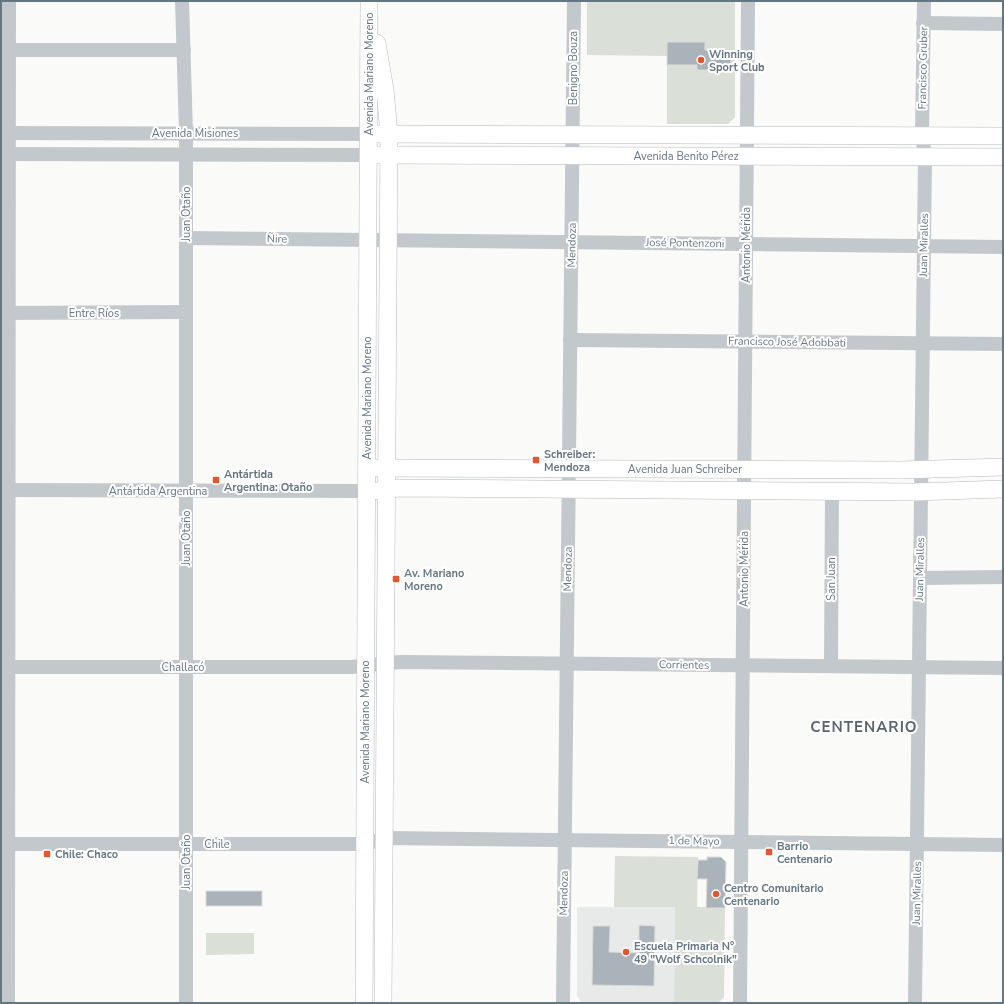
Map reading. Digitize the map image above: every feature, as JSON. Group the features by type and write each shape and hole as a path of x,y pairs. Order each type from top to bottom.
{"main road":[{"name":"Avenida Mariano Moreno","path":"364,1003 369,2"},
{"name":"Avenida Mariano Moreno","path":"369,2 384,80 389,134 383,1003"},
{"name":"Avenida Misiones","path":"368,134 389,134"},
{"name":"Avenida Benito Pérez","path":"389,134 1003,136"},
{"name":"Avenida Benito Pérez","path":"368,155 1003,157"},
{"name":"Avenida Juan Schreiber","path":"366,468 921,470 1003,467"},
{"name":"Avenida Juan Schreiber","path":"386,490 406,488 921,492 1003,488"},
{"name":"Antártida Argentina","path":"366,491 386,490"}],"street":[{"path":"8,1003 4,844 4,133 5,50 9,1"},
{"name":"Juan Otaño","path":"182,1 186,133 186,1003"},
{"name":"Benigno Bouza","path":"573,134 574,1"},
{"name":"Antonio Mérida","path":"740,1003 748,1"},
{"name":"Francisco Gruber","path":"922,135 924,1"},
{"path":"923,23 1003,24"},
{"path":"5,50 184,50"},
{"name":"Avenida Misiones","path":"4,133 368,134"},
{"name":"Mendoza","path":"562,1003 573,134"},
{"name":"Juan Miralles","path":"915,1003 925,157 922,135"},
{"name":"Avenida Misiones","path":"4,154 368,155"},
{"name":"Ñire","path":"186,238 368,240"},
{"name":"José Pontenzoni","path":"368,240 1003,247"},
{"name":"Entre Ríos","path":"4,313 186,312"},
{"name":"Francisco José Adobbati","path":"570,340 1003,344"},
{"name":"Antártida Argentina","path":"4,490 366,491"},
{"name":"San Juan","path":"831,666 832,492"},
{"path":"920,578 1003,577"},
{"name":"Corrientes","path":"366,665 385,663 1003,668"},
{"name":"Challacó","path":"4,667 351,667 366,665"},
{"name":"1 de Mayo","path":"384,838 1003,845"},
{"name":"Chile","path":"4,844 364,844 384,838"}],"shaded area":[{"name":"Winning Sport Club","path":"587,1 735,1 735,117 728,124 667,124 667,56 587,55"},
{"path":"615,856 698,857 697,907 725,908 724,997 718,1003 674,1003 675,907 614,907"},
{"name":"Escuela Primaria N° 49 \"Wolf Schcolnik\"","path":"577,907 675,907 674,1003 582,1003 577,996"},
{"path":"206,933 254,933 254,954 206,955"}],"building":[{"path":"667,42 705,42 705,50 731,51 731,65 718,65 718,70 697,70 697,65 667,65"},
{"name":"Centro Comunitario Centenario","path":"707,857 721,857 726,862 725,908 706,908 707,879 697,879 698,860 707,860"},
{"path":"206,891 262,891 262,906 206,906"},
{"path":"639,925 655,926 654,986 592,985 593,926 610,926 609,952 639,953"}],"place":[{"name":"Winning Sport Club","path":"701,60"},
{"name":"Schreiber: Mendoza","path":"536,460"},
{"name":"Antártida Argentina: Otaño","path":"216,480"},
{"name":"Av. Mariano Moreno","path":"396,579"},
{"name":"Barrio Centenario","path":"769,852"},
{"name":"Chile: Chaco","path":"47,854"},
{"name":"Centro Comunitario Centenario","path":"716,894"},
{"name":"Escuela Primaria N° 49 \"Wolf Schcolnik\"","path":"626,952"}],"district":[{"name":"CENTENARIO","path":"864,727"}]}
